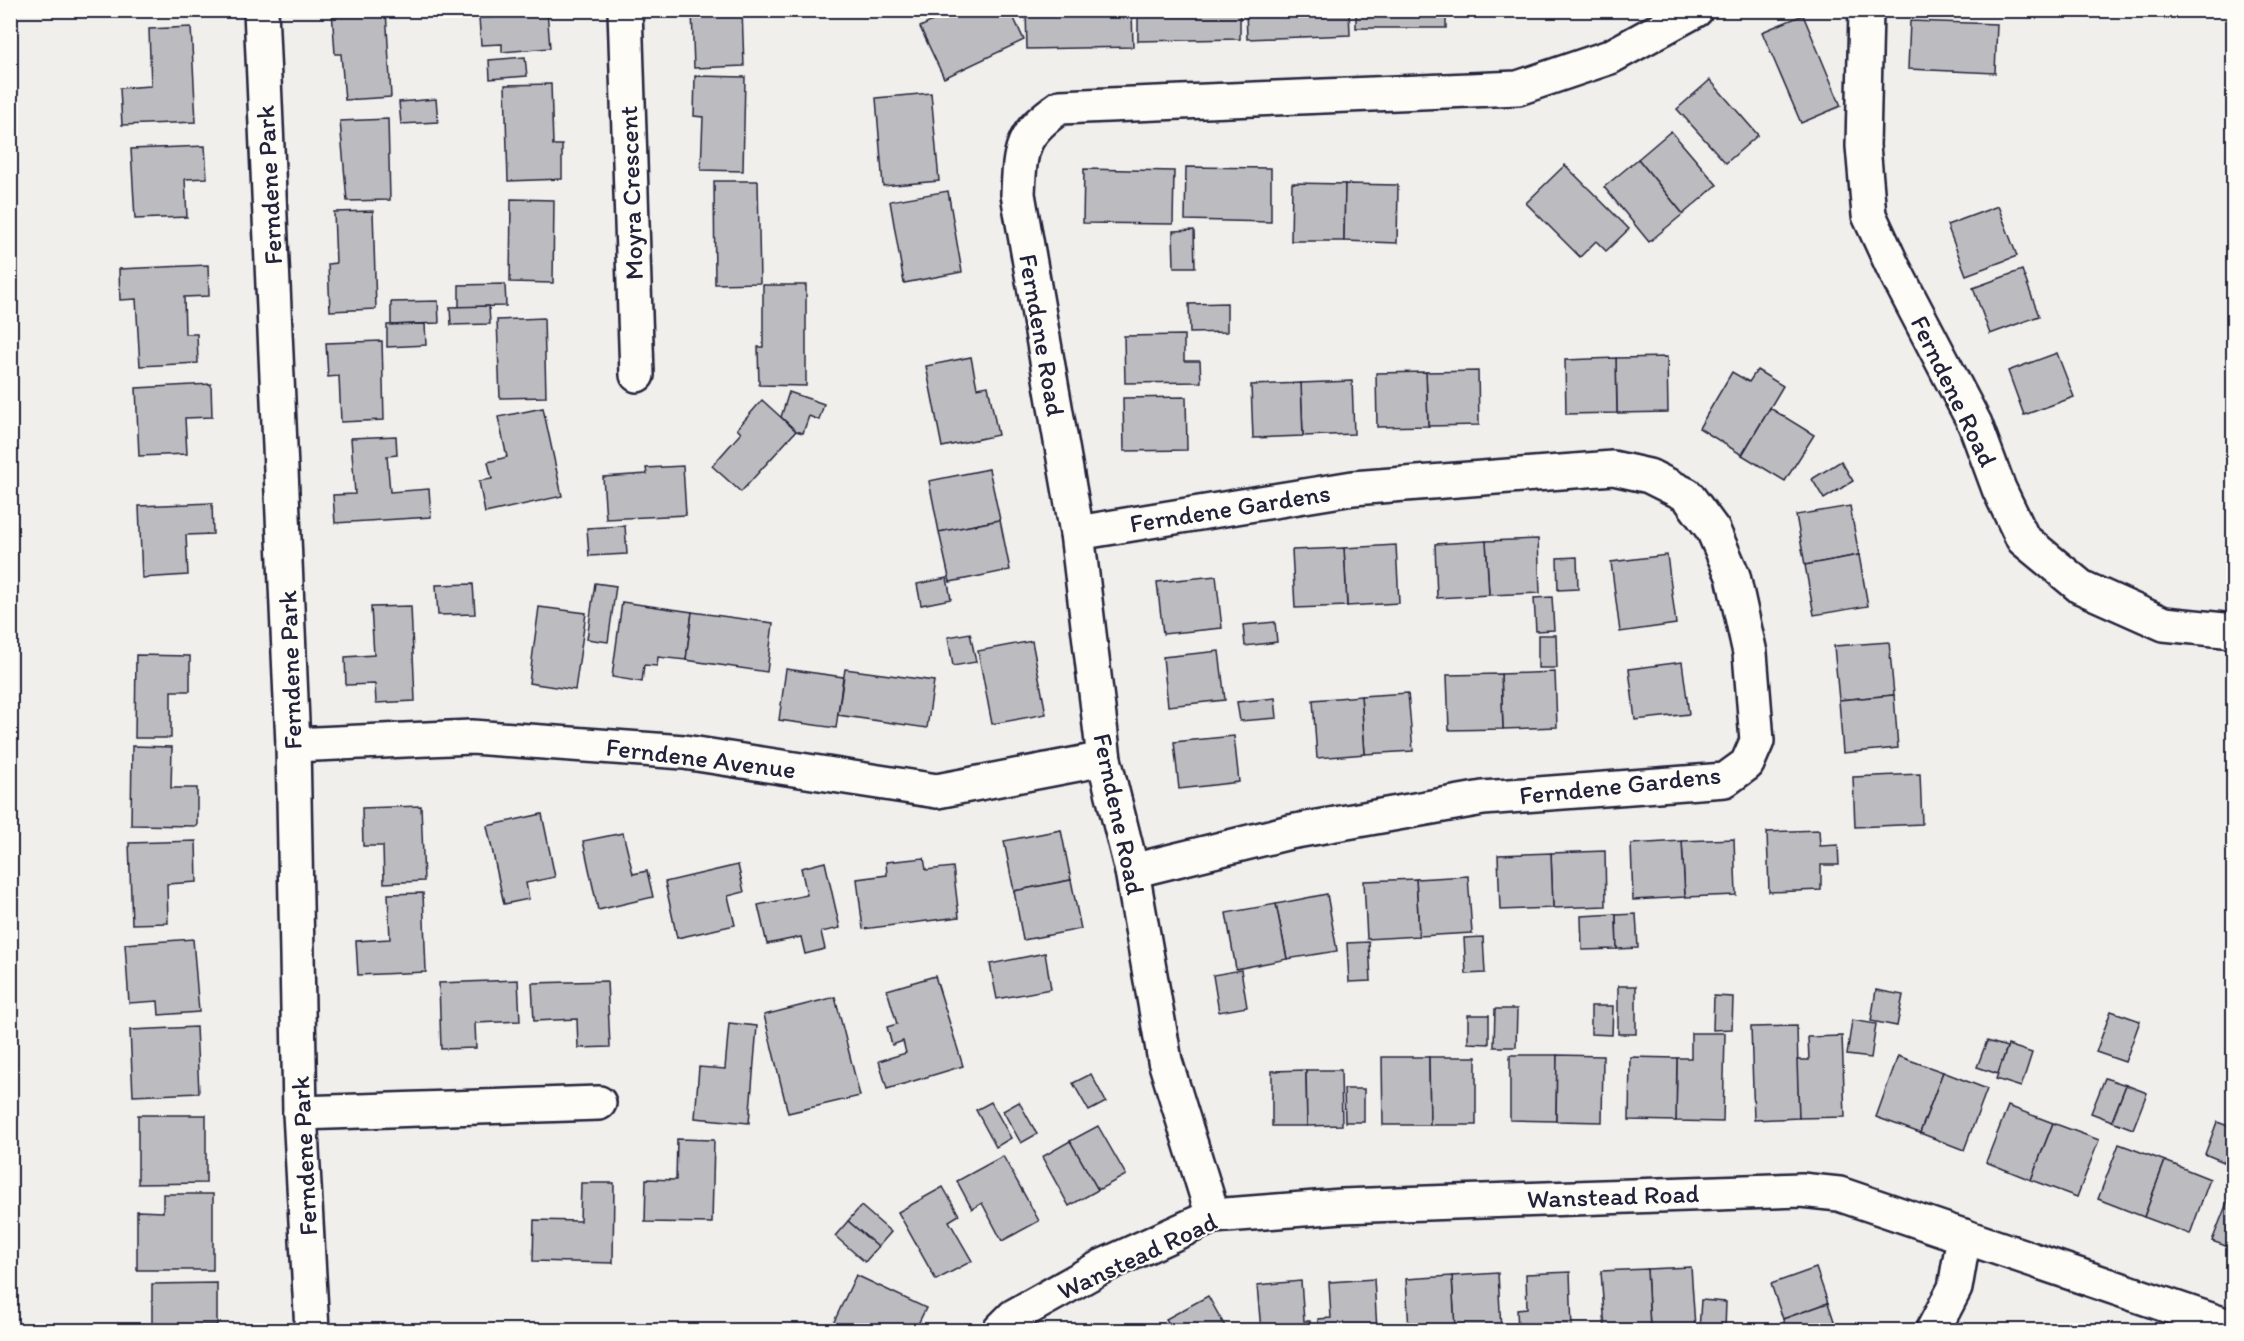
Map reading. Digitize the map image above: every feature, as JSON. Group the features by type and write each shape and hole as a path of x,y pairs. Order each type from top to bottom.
{"street":[{"name":"Ferndene Park","path":"261,10 293,745 300,1113 312,1330"},
{"name":"Moyra Crescent","path":"625,10 637,375"},
{"name":"Ferndene Road","path":"1213,1216 1165,1061 1132,871 1104,759 1077,533 1018,194 1020,153 1035,124 1060,107 1103,103 1518,88 1610,57 1696,10"},
{"name":"Ferndene Road","path":"1866,10 1863,146 1869,215 1893,267 1976,424 1999,489 2023,539 2081,588 2153,620 2164,624 2234,631"},
{"name":"Ferndene Gardens","path":"1077,533 1353,488 1613,468 1649,476 1686,495 1713,530 1733,576 1750,653 1758,741 1747,764 1725,780 1483,798 1290,832 1132,871"},
{"name":"Ferndene Avenue","path":"293,745 472,737 684,752 936,791 1104,759"},
{"path":"300,1113 599,1104"},
{"name":"Wanstead Road","path":"1000,1330 1014,1316 1103,1266 1213,1216 1342,1206 1801,1190 1839,1194 2234,1329"},
{"path":"1933,1330 1955,1288 1964,1236"}],"building":[{"path":"332,10 386,10 391,97 345,100 341,54 335,54"},
{"path":"499,10 547,10 550,48 502,52 502,44 481,45 479,18 500,17"},
{"path":"692,10 742,10 744,66 694,68"},
{"path":"955,10 1010,10 1024,40 944,78 920,27"},
{"path":"1026,10 1132,10 1133,47 1027,49"},
{"path":"1138,10 1240,10 1240,39 1138,41"},
{"path":"1246,10 1349,10 1350,35 1247,39"},
{"path":"1356,10 1446,10 1446,28 1356,28"},
{"path":"1803,15 1841,106 1801,123 1762,32"},
{"path":"1910,21 1997,24 1995,73 1908,69"},
{"path":"191,27 196,122 122,125 120,88 151,86 149,29"},
{"path":"525,57 527,76 490,79 489,60"},
{"path":"695,76 745,77 743,171 701,170 703,117 694,116"},
{"path":"1710,80 1758,135 1726,163 1677,109"},
{"path":"551,84 553,145 562,145 562,179 508,181 505,85"},
{"path":"931,93 939,181 883,186 876,98"},
{"path":"436,99 438,122 401,124 399,102"},
{"path":"388,119 390,200 347,201 340,121"},
{"path":"1671,131 1717,185 1683,214 1638,159"},
{"path":"205,146 207,178 185,179 187,217 135,219 131,149"},
{"path":"1638,159 1683,214 1649,242 1604,187"},
{"path":"1565,165 1629,229 1606,251 1596,241 1580,257 1526,203"},
{"path":"1186,167 1271,168 1271,222 1185,220"},
{"path":"1084,169 1174,171 1173,224 1083,223"},
{"path":"714,181 758,181 760,283 715,284"},
{"path":"1292,183 1345,184 1344,241 1291,241"},
{"path":"1345,184 1398,185 1397,243 1344,241"},
{"path":"948,191 962,272 904,283 890,201"},
{"path":"511,199 554,200 553,283 510,282"},
{"path":"1998,206 2017,256 1966,275 1947,225"},
{"path":"373,211 376,309 330,311 328,264 336,263 334,212"},
{"path":"1194,230 1195,267 1174,267 1173,231"},
{"path":"208,265 209,296 184,297 185,334 197,334 198,363 140,366 136,299 120,300 119,269"},
{"path":"2022,270 2039,316 1990,334 1973,288"},
{"path":"505,284 506,306 459,307 459,285"},
{"path":"763,285 806,285 806,386 759,385 758,347 763,347"},
{"path":"438,301 439,323 391,325 391,302"},
{"path":"1227,303 1227,332 1190,333 1189,304"},
{"path":"489,306 490,324 451,325 450,307"},
{"path":"544,318 546,397 500,398 497,320"},
{"path":"425,324 426,345 387,347 387,325"},
{"path":"1184,335 1184,361 1200,361 1201,382 1125,383 1124,336"},
{"path":"382,341 384,420 341,422 339,376 328,377 326,343"},
{"path":"2057,353 2074,397 2024,415 2008,371"},
{"path":"971,357 977,388 988,386 998,435 942,447 926,366"},
{"path":"1667,357 1668,412 1617,413 1616,358"},
{"path":"1616,358 1617,413 1566,414 1565,360"},
{"path":"1757,370 1783,386 1742,455 1699,428 1732,372 1749,382"},
{"path":"1478,371 1479,425 1428,426 1426,372"},
{"path":"1426,372 1428,426 1377,427 1376,373"},
{"path":"1352,381 1354,434 1303,436 1301,383"},
{"path":"1301,383 1303,436 1253,438 1251,385"},
{"path":"211,384 212,417 185,418 187,454 139,456 136,388"},
{"path":"789,392 824,404 819,420 809,416 803,433 796,431 781,417"},
{"path":"1186,397 1187,450 1124,451 1123,398"},
{"path":"762,400 796,431 741,492 712,466 741,433 737,429"},
{"path":"543,408 562,496 485,513 479,481 492,479 488,462 507,457 498,417"},
{"path":"1770,408 1814,435 1785,481 1742,455"},
{"path":"396,436 397,455 387,456 390,492 429,489 431,517 335,523 333,495 355,494 351,438"},
{"path":"1841,461 1853,481 1824,499 1812,479"},
{"path":"683,466 686,515 606,519 603,477 647,474 646,468"},
{"path":"989,469 1000,520 939,532 929,481"},
{"path":"212,503 213,534 186,535 188,575 142,578 139,506"},
{"path":"1850,506 1859,555 1805,565 1796,515"},
{"path":"1000,520 1010,570 950,582 939,532"},
{"path":"625,526 627,554 589,556 587,528"},
{"path":"1538,539 1540,593 1489,595 1486,541"},
{"path":"1486,541 1489,595 1437,598 1435,544"},
{"path":"1396,545 1399,603 1347,606 1344,548"},
{"path":"1344,548 1347,606 1295,608 1292,550"},
{"path":"1667,555 1676,624 1620,632 1611,562"},
{"path":"1859,555 1868,606 1814,615 1805,565"},
{"path":"1577,557 1578,589 1558,590 1557,558"},
{"path":"1216,576 1222,628 1163,634 1157,582"},
{"path":"947,578 951,599 921,605 917,584"},
{"path":"595,583 616,586 608,642 587,639"},
{"path":"473,584 475,614 438,615 436,585"},
{"path":"1552,597 1554,630 1536,631 1534,598"},
{"path":"622,602 692,612 686,660 658,657 657,666 644,665 642,682 612,677"},
{"path":"411,606 415,701 376,703 375,684 346,685 345,657 374,655 371,607"},
{"path":"539,607 586,613 575,690 529,683"},
{"path":"692,612 773,623 767,672 686,660"},
{"path":"1275,622 1277,642 1245,646 1243,625"},
{"path":"970,633 976,662 953,666 948,637"},
{"path":"1538,635 1556,635 1557,668 1538,668"},
{"path":"1032,641 1046,714 992,724 978,651"},
{"path":"1889,642 1894,695 1839,700 1834,646"},
{"path":"1219,651 1225,700 1168,706 1163,657"},
{"path":"136,655 190,656 190,691 171,691 171,738 135,738"},
{"path":"1682,662 1689,714 1635,720 1629,669"},
{"path":"786,669 843,677 836,728 779,720"},
{"path":"845,669 934,681 927,728 838,715"},
{"path":"1555,672 1557,727 1503,729 1501,674"},
{"path":"1501,674 1503,729 1449,730 1447,675"},
{"path":"1408,693 1413,751 1365,754 1361,696"},
{"path":"1894,695 1898,748 1843,753 1839,700"},
{"path":"1361,696 1365,754 1317,758 1313,700"},
{"path":"1275,698 1277,718 1240,721 1237,702"},
{"path":"1234,736 1239,782 1179,789 1174,742"},
{"path":"132,746 172,747 171,788 197,788 197,826 131,825"},
{"path":"1920,774 1922,824 1855,827 1853,777"},
{"path":"421,806 424,881 384,883 383,846 363,846 362,808"},
{"path":"542,814 555,877 526,883 529,899 504,904 487,826"},
{"path":"1061,830 1071,880 1014,891 1004,841"},
{"path":"1819,830 1820,846 1838,845 1839,865 1821,865 1821,890 1769,892 1767,832"},
{"path":"623,833 633,874 647,871 653,897 598,910 583,841"},
{"path":"1734,839 1736,895 1685,897 1682,841"},
{"path":"196,841 197,882 167,884 168,923 132,924 129,843"},
{"path":"1682,841 1685,897 1633,900 1631,844"},
{"path":"1605,851 1606,906 1553,908 1551,853"},
{"path":"1551,853 1553,908 1500,910 1498,855"},
{"path":"924,858 926,870 953,867 959,917 863,929 857,879 887,875 886,862"},
{"path":"825,862 840,928 821,932 825,949 805,954 801,937 767,944 758,905 807,895 801,868"},
{"path":"738,865 744,892 728,896 735,925 677,938 665,882"},
{"path":"1468,876 1472,933 1419,936 1416,879"},
{"path":"1416,879 1419,936 1367,939 1364,881"},
{"path":"1071,880 1081,929 1023,940 1014,891"},
{"path":"423,893 426,972 358,975 356,941 390,939 388,894"},
{"path":"1327,894 1337,951 1287,959 1276,904"},
{"path":"1276,904 1287,959 1236,969 1226,913"},
{"path":"1616,914 1617,949 1582,950 1581,916"},
{"path":"1636,914 1638,948 1617,949 1616,915"},
{"path":"1483,937 1485,973 1466,974 1464,938"},
{"path":"193,939 199,1012 159,1015 158,1001 129,1003 125,944"},
{"path":"1369,942 1371,981 1349,982 1347,943"},
{"path":"1045,953 1051,989 997,999 990,964"},
{"path":"1241,970 1247,1007 1219,1012 1213,975"},
{"path":"935,976 963,1066 887,1089 879,1061 906,1053 903,1041 892,1045 887,1027 897,1024 887,990"},
{"path":"518,980 520,1021 475,1023 476,1048 441,1049 439,983"},
{"path":"607,981 610,1047 578,1048 577,1019 534,1021 532,983"},
{"path":"1618,986 1636,986 1636,1034 1618,1034"},
{"path":"1876,990 1903,995 1897,1026 1871,1021"},
{"path":"1714,996 1733,997 1732,1029 1713,1030"},
{"path":"835,997 860,1096 788,1113 764,1015"},
{"path":"1591,1006 1613,1006 1612,1035 1591,1034"},
{"path":"1495,1009 1517,1009 1516,1047 1494,1047"},
{"path":"2111,1011 2140,1021 2125,1062 2096,1052"},
{"path":"1468,1015 1489,1015 1489,1044 1468,1043"},
{"path":"1852,1020 1876,1024 1871,1058 1847,1055"},
{"path":"729,1023 757,1026 749,1123 695,1118 699,1067 725,1069"},
{"path":"1797,1026 1799,1118 1754,1120 1751,1027"},
{"path":"196,1027 199,1093 133,1096 130,1030"},
{"path":"1691,1033 1725,1033 1723,1122 1676,1121 1677,1058 1691,1058"},
{"path":"1842,1036 1845,1117 1799,1118 1797,1060 1809,1060 1808,1037"},
{"path":"1987,1041 2007,1047 1998,1074 1977,1067"},
{"path":"2008,1045 2032,1053 2021,1087 1996,1079"},
{"path":"1510,1055 1557,1055 1556,1121 1510,1120"},
{"path":"1557,1055 1603,1056 1602,1122 1556,1121"},
{"path":"1898,1056 1943,1072 1920,1133 1876,1117"},
{"path":"1382,1057 1429,1057 1430,1125 1383,1125"},
{"path":"1429,1057 1476,1057 1476,1125 1430,1125"},
{"path":"1630,1057 1677,1058 1676,1121 1629,1120"},
{"path":"1306,1070 1307,1126 1272,1126 1272,1071"},
{"path":"1306,1070 1341,1070 1342,1125 1307,1126"},
{"path":"1943,1072 1987,1089 1964,1150 1920,1133"},
{"path":"1091,1074 1106,1102 1089,1111 1073,1083"},
{"path":"2105,1078 2126,1085 2112,1121 2091,1113"},
{"path":"2126,1085 2147,1093 2133,1129 2112,1121"},
{"path":"1344,1089 1364,1089 1364,1122 1345,1122"},
{"path":"991,1102 1011,1138 996,1147 976,1110"},
{"path":"1019,1102 1037,1134 1021,1143 1003,1111"},
{"path":"2008,1106 2053,1123 2031,1180 1986,1162"},
{"path":"138,1115 206,1115 206,1183 138,1184"},
{"path":"2217,1122 2234,1128 2234,1144 2226,1163 2205,1154"},
{"path":"2053,1123 2099,1140 2077,1197 2031,1180"},
{"path":"1098,1126 1126,1175 1098,1190 1070,1141"},
{"path":"677,1139 714,1140 712,1223 645,1222 646,1179 676,1180"},
{"path":"1070,1141 1098,1190 1069,1206 1042,1157"},
{"path":"2119,1144 2165,1161 2144,1217 2098,1199"},
{"path":"2234,1144 2234,1166 2226,1163"},
{"path":"1003,1156 1039,1221 1002,1241 982,1203 972,1209 957,1181"},
{"path":"2165,1161 2210,1179 2190,1234 2144,1217"},
{"path":"581,1183 614,1183 613,1263 533,1261 534,1220 580,1221"},
{"path":"2234,1185 2234,1249 2212,1241"},
{"path":"943,1187 959,1215 949,1221 972,1261 936,1280 898,1212"},
{"path":"163,1194 213,1194 213,1270 137,1270 137,1211 163,1212"},
{"path":"861,1206 891,1232 878,1247 848,1221"},
{"path":"848,1221 878,1247 865,1262 835,1236"},
{"path":"1691,1267 1695,1327 1650,1329 1647,1269"},
{"path":"1816,1268 1828,1303 1783,1319 1771,1284"},
{"path":"1647,1269 1650,1329 1605,1330 1601,1271"},
{"path":"1570,1272 1572,1330 1518,1330 1517,1310 1527,1309 1526,1274"},
{"path":"1498,1273 1501,1330 1455,1330 1452,1276"},
{"path":"856,1275 926,1308 915,1330 843,1330 832,1326"},
{"path":"1452,1276 1455,1330 1409,1330 1406,1279"},
{"path":"1374,1279 1377,1330 1319,1330 1318,1319 1331,1318 1329,1282"},
{"path":"1301,1281 1304,1321 1310,1321 1311,1330 1261,1330 1257,1285"},
{"path":"217,1283 217,1325 200,1325 200,1330 152,1330 152,1284"},
{"path":"1208,1296 1227,1330 1173,1330 1166,1319"},
{"path":"1701,1300 1726,1302 1725,1330 1699,1330"},
{"path":"1828,1303 1837,1330 1787,1330 1783,1319"}]}
